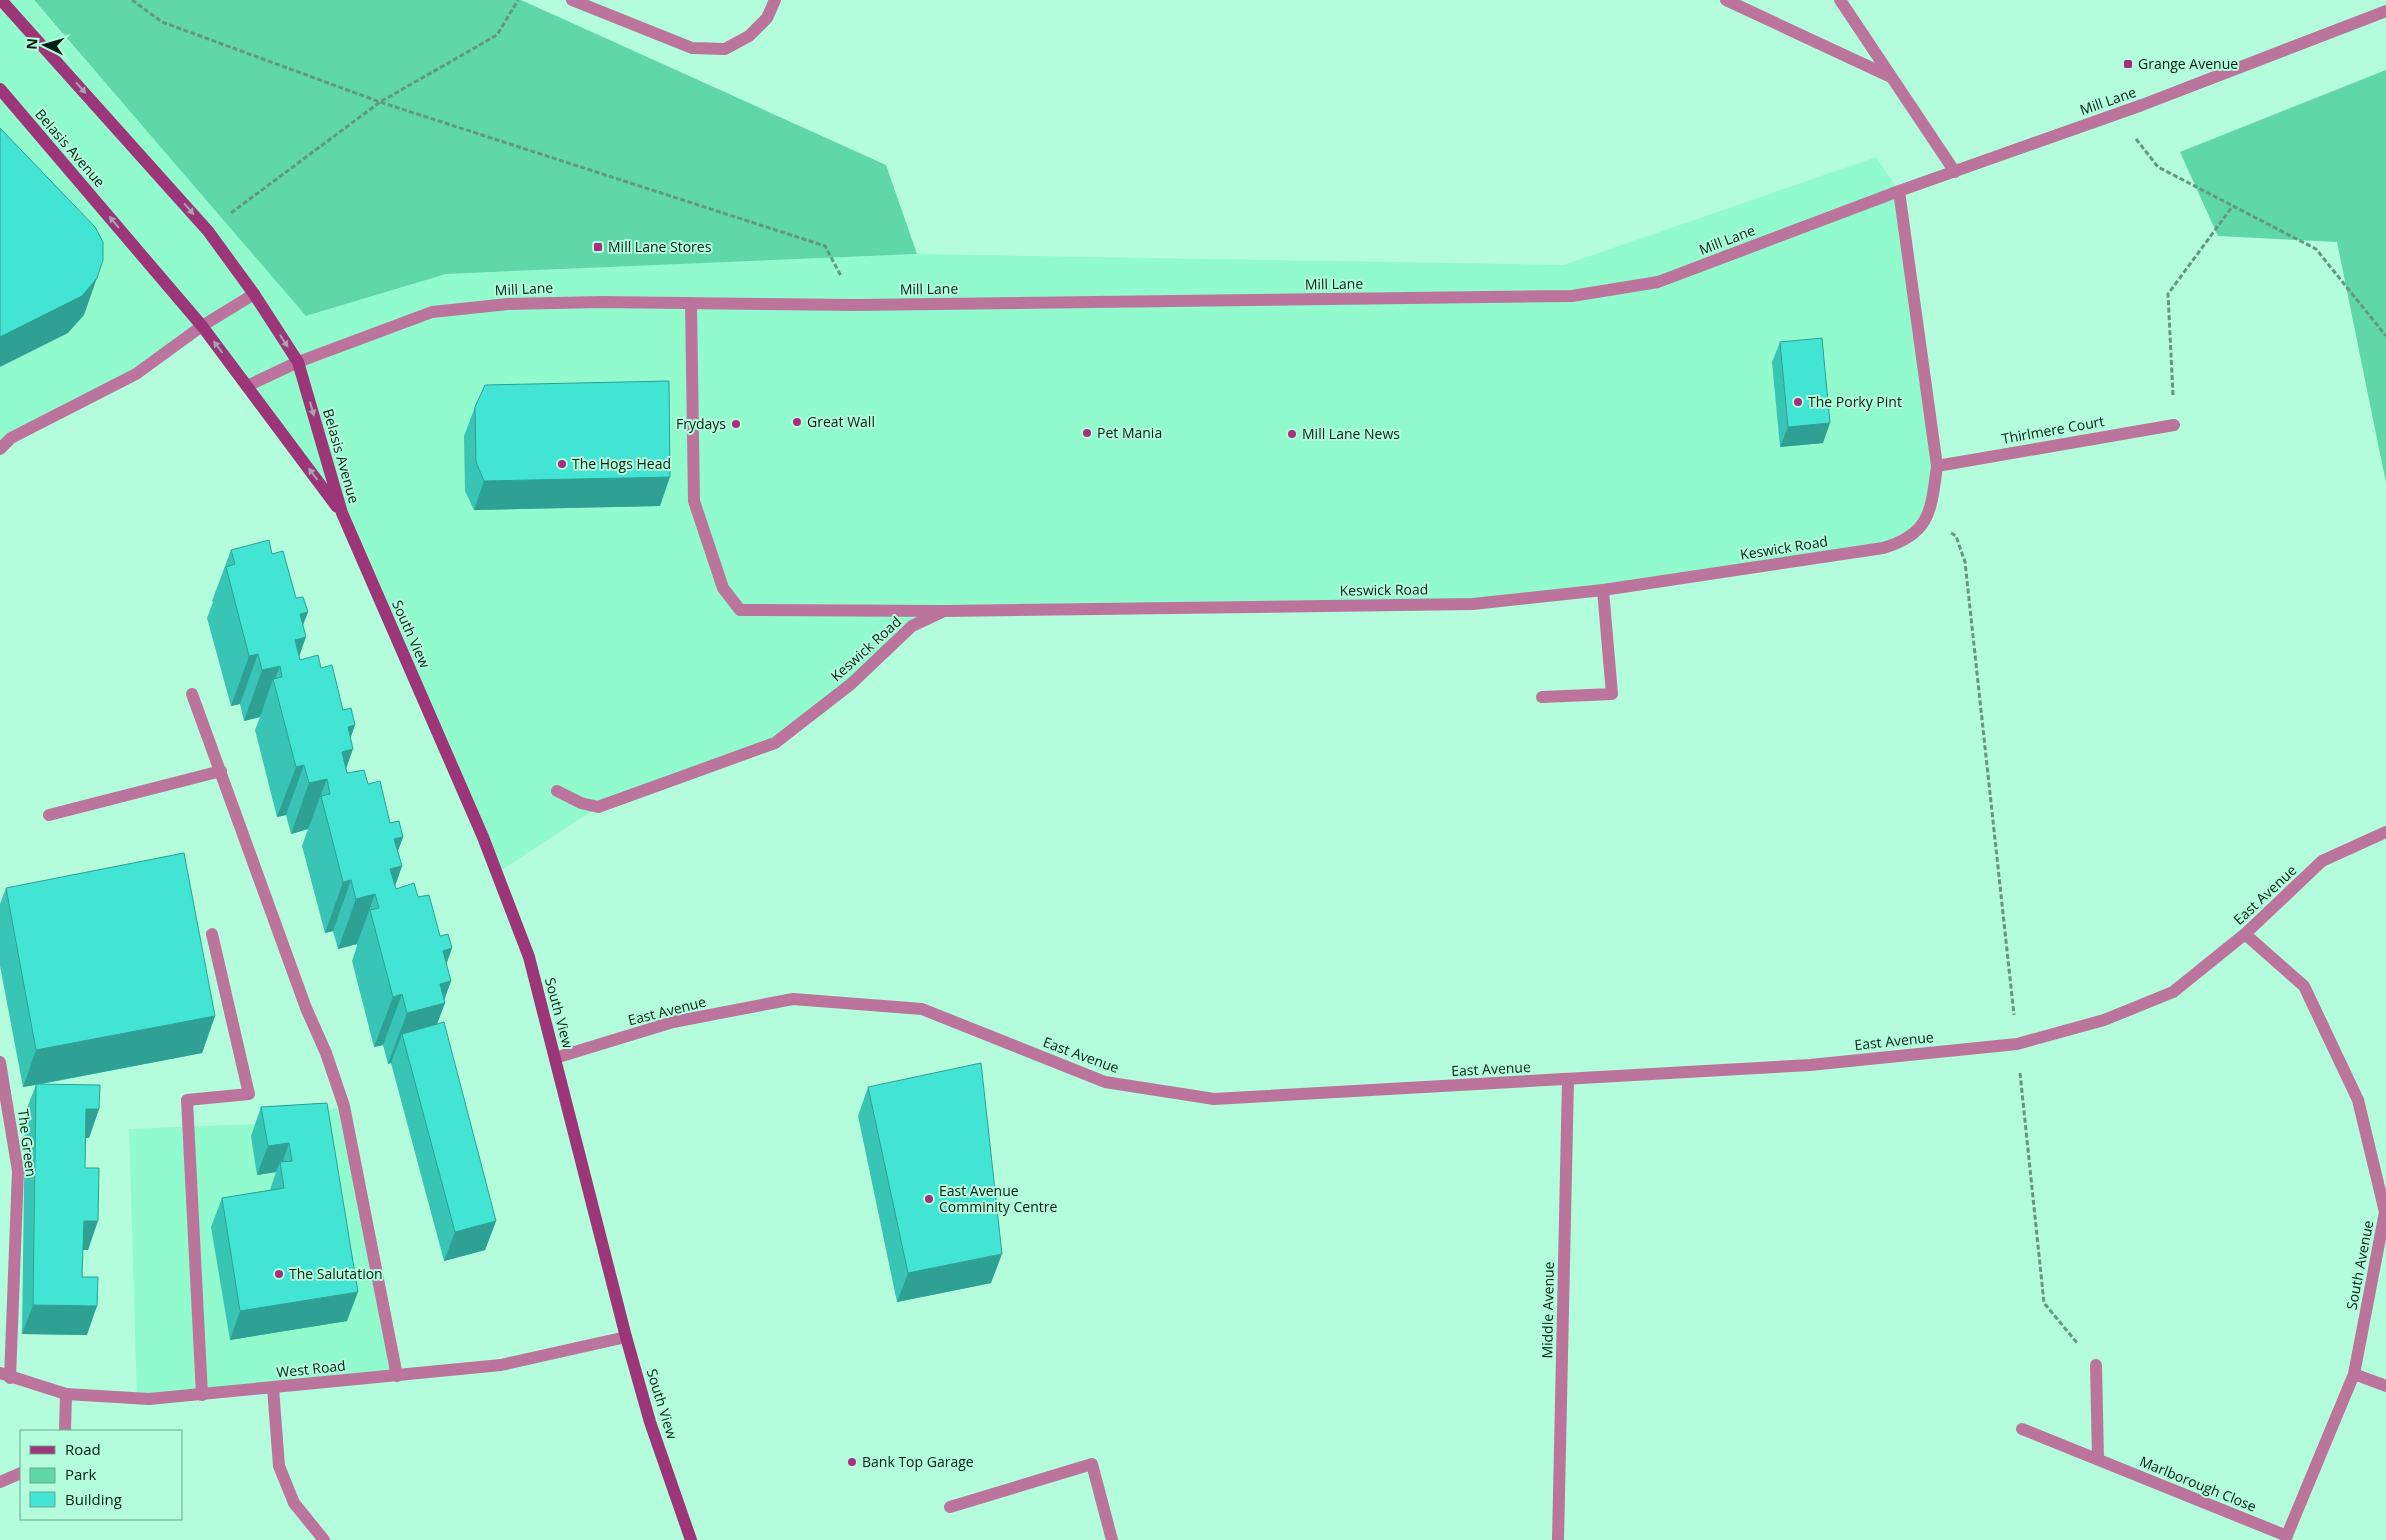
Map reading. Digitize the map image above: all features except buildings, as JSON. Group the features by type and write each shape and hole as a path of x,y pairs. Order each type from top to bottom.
{"main road":[{"name":"Belasis Avenue","path":"1,0 208,230 254,294 298,362 342,513"},
{"name":"Belasis Avenue","path":"0,89 202,326 342,513"},
{"name":"South View","path":"342,513 483,837 529,957 626,1337 650,1422 691,1540"}],"street":[{"path":"572,0 692,48 725,49 749,36 767,18 774,0"},
{"path":"1726,0 1892,78"},
{"path":"1840,0 1955,172"},
{"name":"Mill Lane","path":"247,386 298,362 432,312 508,304 691,303 856,305 1572,296 1658,282 1899,191 2116,114 2386,11"},
{"name":"Keswick Road","path":"557,791 598,807 775,743 851,684 912,626 944,611 1473,604 1603,590 1883,548 1904,542 1917,531 1926,518 1932,498 1937,466 1899,191"},
{"path":"0,448 11,438 136,374 202,326 254,294"},
{"path":"691,303 694,501 723,588 740,610 944,611"},
{"name":"Thirlmere Court","path":"1937,466 2174,424"},
{"path":"1542,698 1612,694 1603,590"},
{"path":"192,694 306,1008 326,1053 344,1106 396,1376"},
{"path":"49,815 221,772"},
{"name":"East Avenue","path":"556,1058 673,1022 793,999 922,1009 1105,1082 1214,1099 1810,1065 2017,1044 2104,1020 2173,992 2245,934 2322,861 2386,832"},
{"path":"202,1395 187,1100 249,1094 212,934"},
{"name":"South Avenue","path":"2245,934 2304,986 2358,1100 2386,1212 2354,1374 2286,1538"},
{"name":"The Green","path":"0,1062 3,1093 18,1171 5,1376"},
{"name":"Middle Avenue","path":"1558,1540 1568,1080"},
{"name":"West Road","path":"5,1376 66,1394 149,1399 501,1365 626,1337"},
{"path":"2096,1365 2098,1459"},
{"path":"2354,1374 2386,1386"},
{"path":"273,1388 279,1466 294,1503 324,1540"},
{"path":"64,1430 66,1394"},
{"name":"Marlborough Close","path":"2022,1428 2286,1538"},
{"path":"950,1507 1092,1464 1112,1540"},
{"path":"0,1482 20,1473"}],"path":[{"path":"132,0 162,22 380,102 825,246 856,305"},
{"path":"208,230 380,102 497,35 518,0"},
{"path":"2116,114 2158,167 2316,250 2386,336"},
{"path":"2174,424 2168,294 2232,207"},
{"path":"1926,518 1956,536 1965,562 2044,1303 2096,1365"}],"shaded area":[{"path":"0,0 33,0 307,316 446,274 917,254 1564,265 1876,157 1899,191 1937,466 1933,498 1904,542 1473,604 944,611 912,626 775,743 598,807 497,873 342,513 202,326 136,374 0,449"},
{"path":"344,1106 397,1376 137,1399 129,1129 284,1123"}],"green space":[{"path":"34,0 521,0 886,165 917,254 446,274 306,316"},
{"path":"2386,70 2386,483 2337,242 2218,236 2180,152"}],"place":[{"name":"Grange Avenue","path":"2128,64"},
{"name":"Mill Lane Stores","path":"598,247"},
{"name":"The Porky Pint","path":"1798,402"},
{"name":"Great Wall","path":"797,422"},
{"name":"Frydays","path":"736,424"},
{"name":"Pet Mania","path":"1087,433"},
{"name":"Mill Lane News","path":"1292,434"},
{"name":"The Hogs Head","path":"562,464"},
{"name":"East Avenue Comminity Centre","path":"929,1199"},
{"name":"The Salutation","path":"279,1274"},
{"name":"Bank Top Garage","path":"852,1462"}]}
